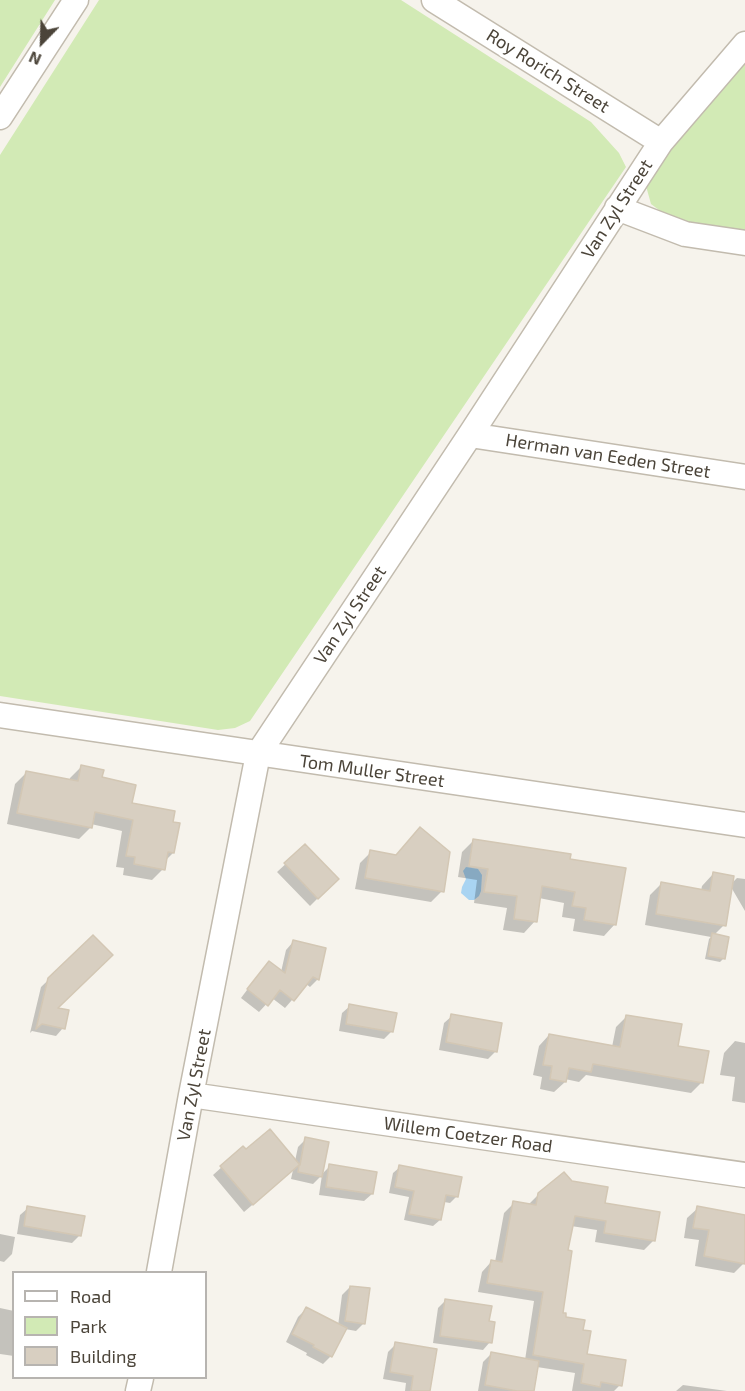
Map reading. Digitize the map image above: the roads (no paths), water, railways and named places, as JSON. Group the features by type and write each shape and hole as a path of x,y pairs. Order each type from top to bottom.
{"street":[{"path":"0,117 75,0"},
{"name":"Roy Rorich Street","path":"434,0 661,142"},
{"name":"Van Zyl Street","path":"159,1271 258,754 661,142 745,44"},
{"path":"617,208 685,234 745,243"},
{"name":"Herman van Eeden Street","path":"470,435 745,477"},
{"name":"Tom Muller Street","path":"0,715 745,825"},
{"name":"Willem Coetzer Road","path":"191,1095 745,1175"}],"water":[{"path":"466,867 478,869 482,875 481,891 474,900 469,900 461,893 466,879 463,871"}]}
